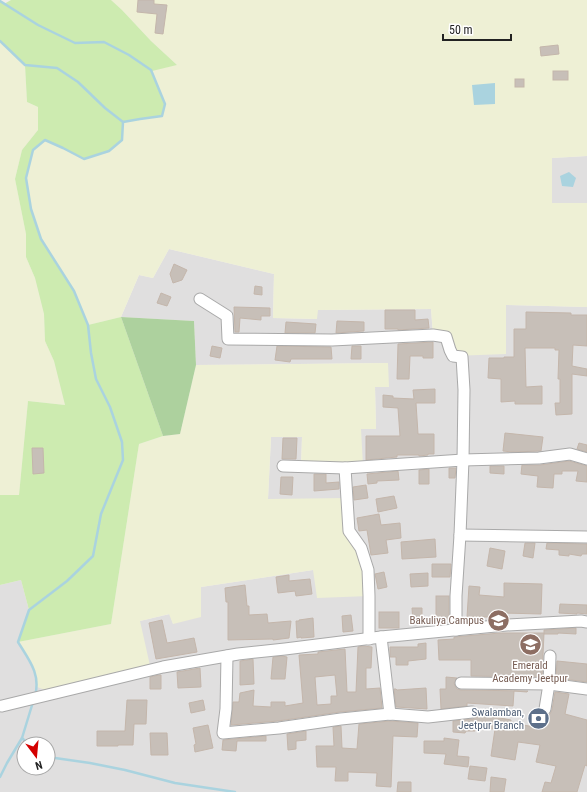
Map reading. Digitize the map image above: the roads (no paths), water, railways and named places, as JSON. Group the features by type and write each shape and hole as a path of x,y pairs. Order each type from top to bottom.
{"street":[{"path":"200,299 227,316 228,340 332,340 433,335 446,337 453,356 462,356 464,390 463,460 456,596 456,630"},
{"path":"283,466 345,468 463,460 539,458 570,454 587,459"},
{"path":"345,468 350,531 361,548 368,570 368,639"},
{"path":"460,535 587,537"},
{"path":"2,706 162,667 238,654 381,637 456,630 514,625 581,621 587,622"},
{"path":"381,637 390,714"},
{"path":"227,656 226,709 223,733 279,728 390,714 428,717 472,712"},
{"path":"545,709 549,684 550,656"},
{"path":"461,683 549,684 587,689"}],"water":[{"path":"495,83 495,104 474,105 472,85"},
{"path":"569,172 576,178 573,187 562,186 560,176"}],"waterway":[{"path":"0,1 38,25 75,43 104,42 129,55 151,70 165,104 162,116 123,122"},
{"path":"0,41 25,65 57,68 78,82 105,108 123,122 122,140 109,151 84,159 45,140 33,150 26,178 31,209 41,239 74,291 88,325 96,379 110,407 122,442 123,460 101,514 93,556 67,581 29,610 18,642 30,661 35,674 35,696"},
{"path":"23,736 33,702"},
{"path":"0,777 16,748"},
{"path":"56,758 125,770 175,783 235,792"}],"place":[{"name":"Bakuliya Campus","path":"499,620"},
{"name":"Emerald Academy Jeetpur","path":"530,645"},
{"name":"Swalamban, Jeetpur Branch","path":"539,718"}]}
